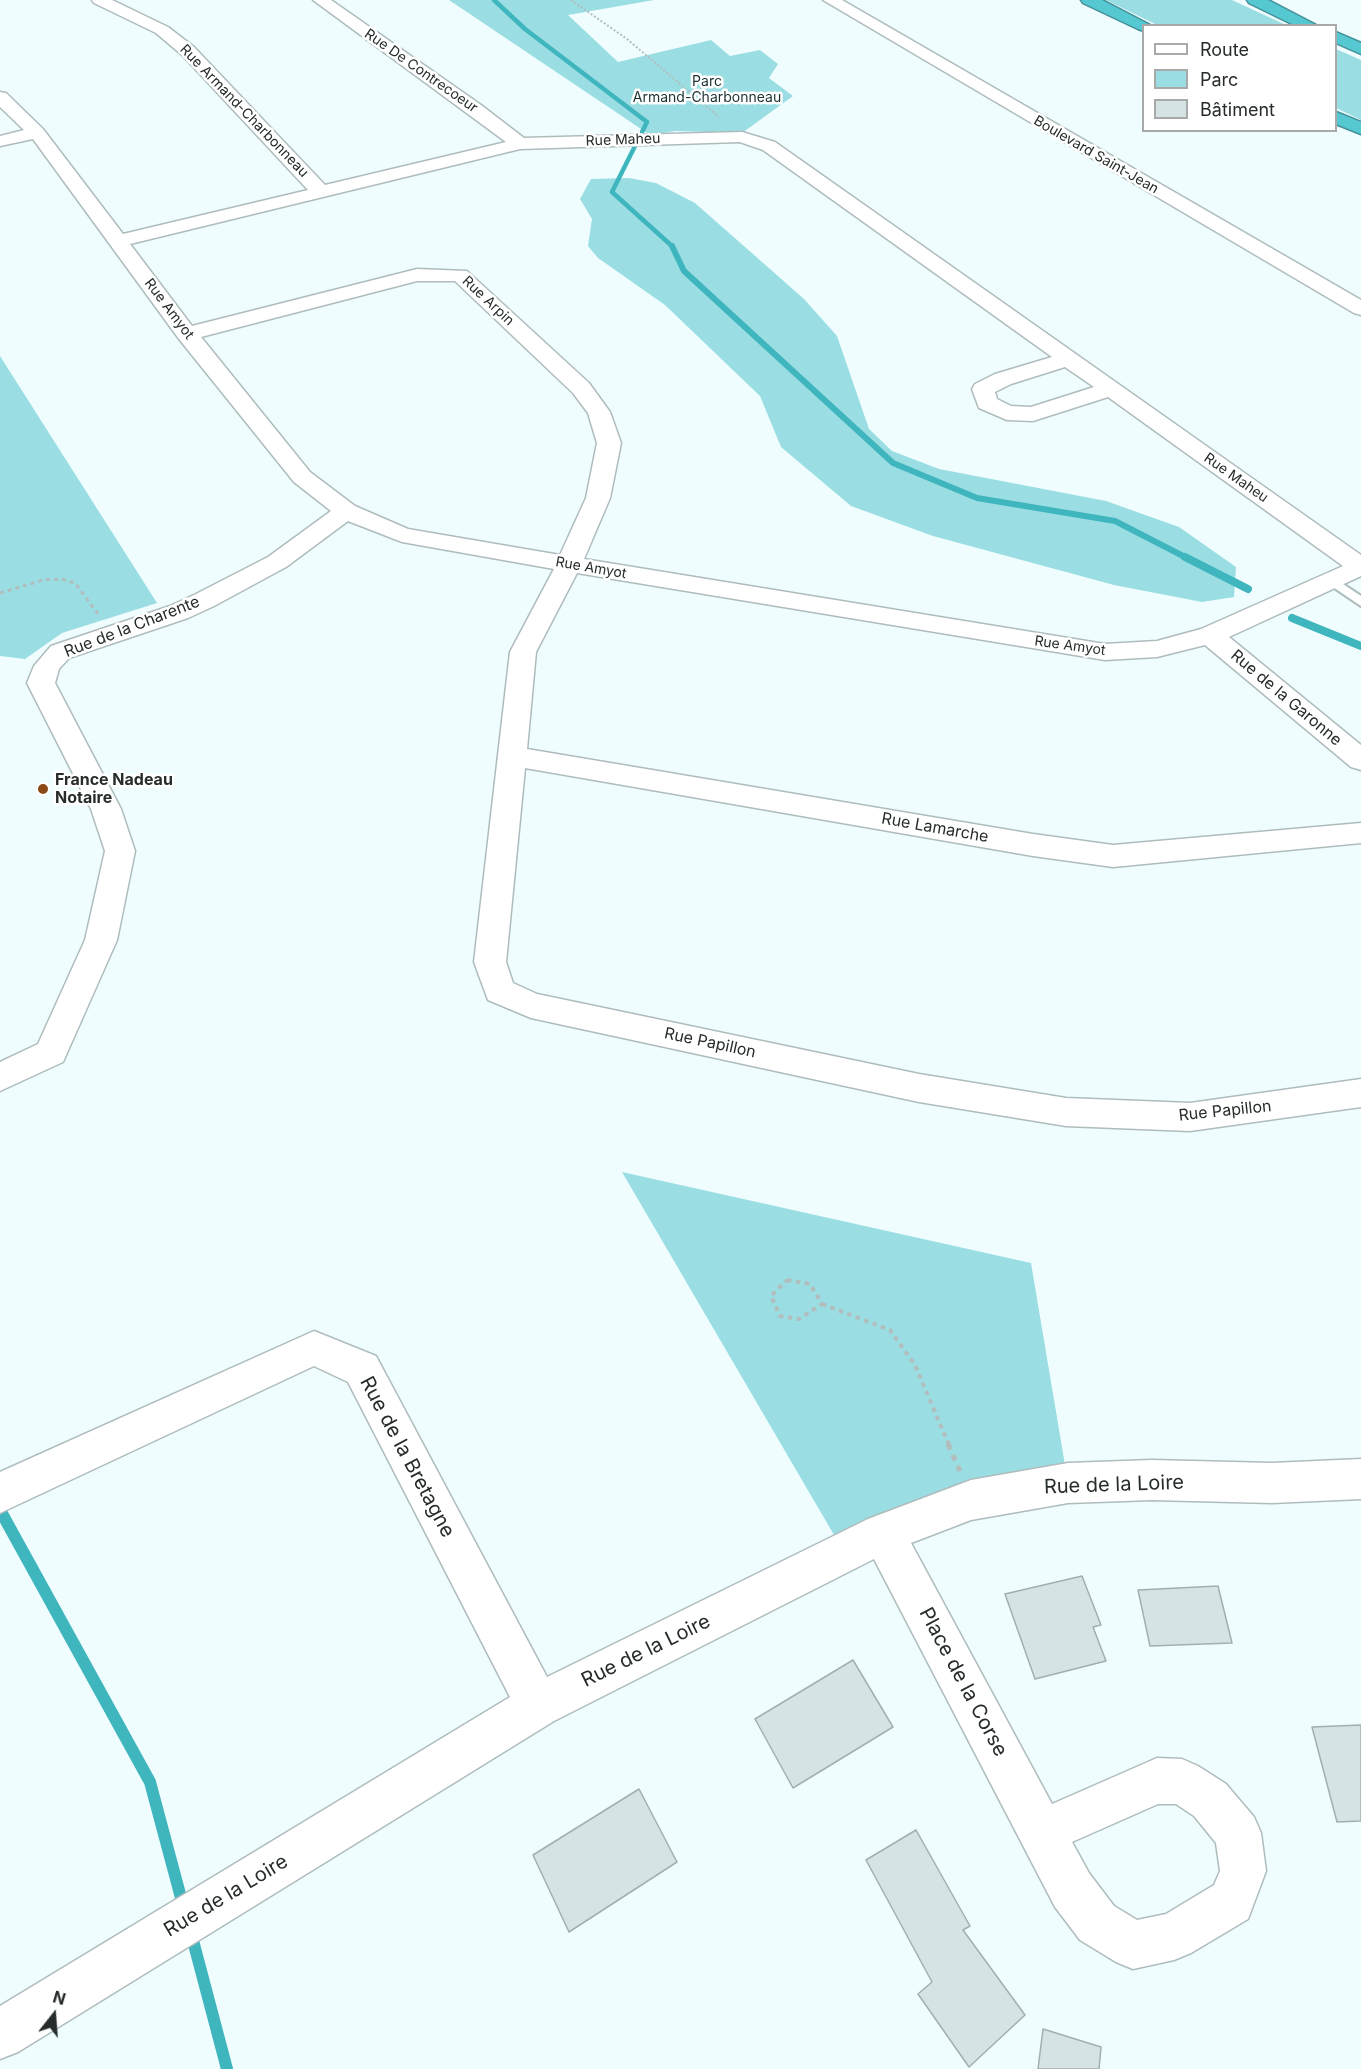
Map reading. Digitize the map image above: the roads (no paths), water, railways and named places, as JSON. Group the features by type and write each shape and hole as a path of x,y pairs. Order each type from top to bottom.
{"highway":[{"path":"1089,0 1142,26"},
{"path":"1255,0 1306,24"},
{"path":"1337,38 1361,49"},
{"path":"1337,118 1361,129"}],"street":[{"name":"Rue Armand-Charbonneau","path":"100,0 162,30 188,51 321,192"},
{"name":"Rue De Contrecoeur","path":"321,0 475,109 520,144"},
{"name":"Boulevard Saint-Jean","path":"831,0 1361,309"},
{"name":"Rue Amyot","path":"0,98 37,133 187,334 302,477 346,511 402,535 1105,652 1156,649 1210,636 1361,567"},
{"path":"0,141 37,133"},
{"name":"Rue Maheu","path":"119,241 520,144 742,137 769,146 1361,567"},
{"name":"Rue Arpin","path":"187,334 417,275 460,275 581,388 599,412 609,443 603,476 598,498 569,564"},
{"path":"1068,359 1003,379 983,390 987,403 1007,413 1033,414 1111,389"},
{"name":"Rue de la Charente","path":"0,1077 51,1053 101,940 120,851 106,809 41,683 47,666 60,652 179,612 205,600 277,562 346,511"},
{"name":"Rue Papillon","path":"569,564 522,652 490,962 499,991 531,1005 919,1088 1066,1112 1190,1117 1361,1093"},
{"name":"Rue de la Garonne","path":"1210,636 1361,760"},
{"name":"Rue Lamarche","path":"511,756 1021,843 1113,856 1361,833"},
{"name":"Rue de la Bretagne","path":"0,1493 314,1348 362,1370 538,1705"},
{"name":"Rue de la Loire","path":"0,2034 538,1705 883,1533 972,1500 1068,1483 1152,1480 1272,1483 1361,1479"},
{"name":"Place de la Corse","path":"883,1533 1041,1832"}],"lane":[{"path":"1331,580 1361,602"}],"waterway":[{"path":"494,0 525,29 647,122 612,192 672,246"},
{"path":"672,246 684,271 893,463 977,498 1115,521 1187,558"},
{"path":"1185,557 1248,589"},
{"path":"1292,618 1361,646"},
{"path":"0,1510 150,1782 184,1909"},
{"path":"191,1933 227,2069"}],"place":[{"name":"France Nadeau Notaire","path":"43,789"}],"park label":[{"name":"Parc Armand-Charbonneau","path":"707,90"}]}
